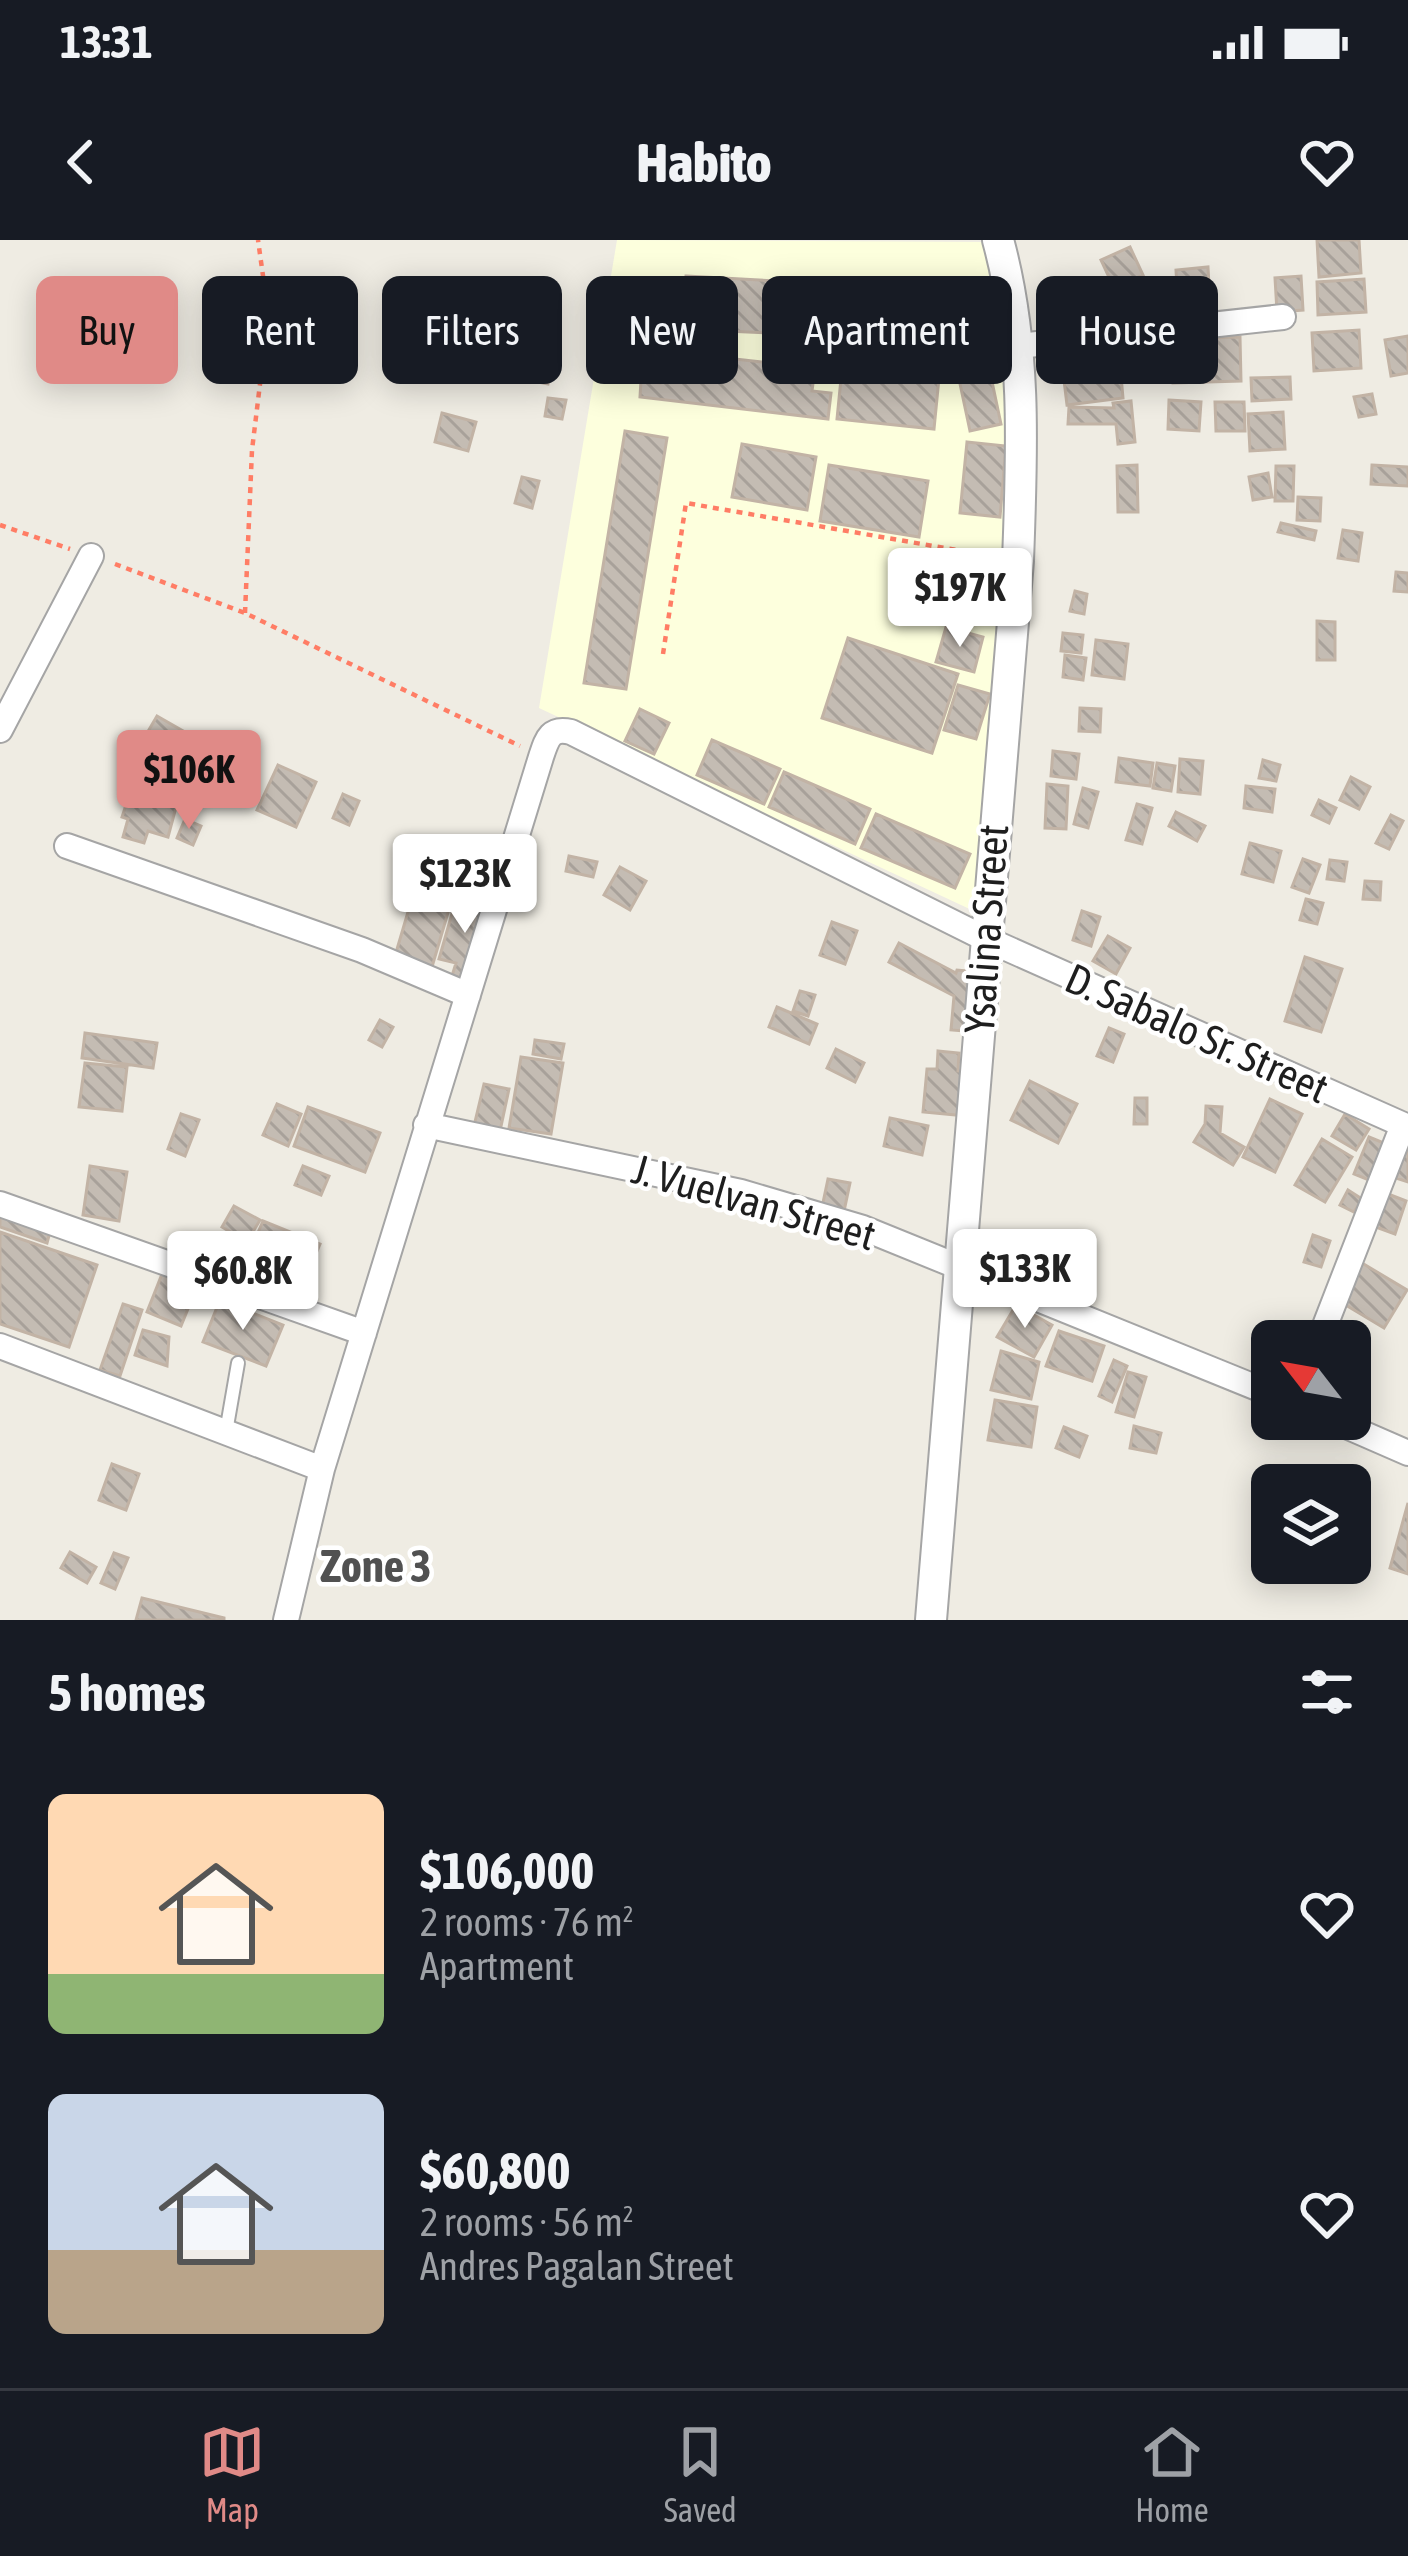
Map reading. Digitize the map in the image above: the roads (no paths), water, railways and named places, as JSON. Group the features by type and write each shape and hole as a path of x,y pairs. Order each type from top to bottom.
{"street":[{"name":"Ysalina Street","path":"931,1620 1018,561 1023,431 1019,346 998,240"},
{"path":"1019,346 1283,317"},
{"path":"0,730 91,556"},
{"name":"D. Sabalo Sr. Street","path":"468,995 548,736 560,729 986,939 1406,1126"},
{"path":"67,846 362,950 468,995 322,1468 286,1620"},
{"name":"J. Vuelvan Street","path":"426,1125 741,1192 863,1228 1251,1385"},
{"path":"1327,1320 1406,1126"},
{"path":"0,1204 364,1333"},
{"path":"0,1346 322,1468"},
{"path":"1371,1437 1408,1453"}],"lane":[{"path":"226,1432 238,1363"}],"district":[{"name":"Zone 3","path":"376,1566"}]}
